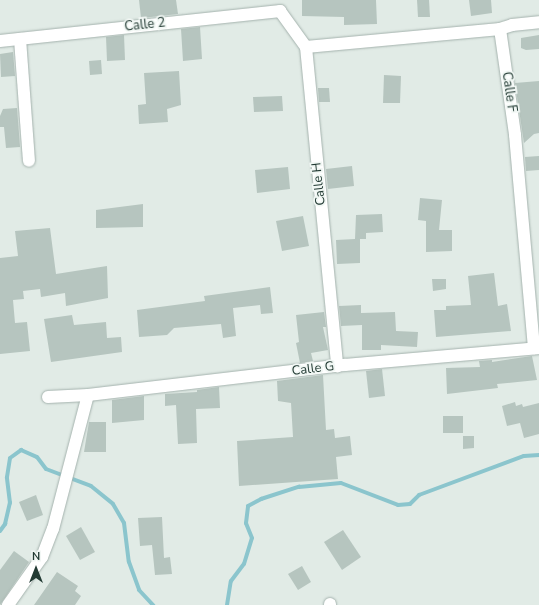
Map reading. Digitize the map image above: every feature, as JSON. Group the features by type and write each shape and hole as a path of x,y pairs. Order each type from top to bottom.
{"street":[{"name":"Calle 2","path":"0,41 281,5"},
{"path":"281,5 306,47 500,29 512,25 539,22"},
{"name":"Calle F","path":"500,29 515,135 536,348"},
{"path":"20,38 29,161"},
{"name":"Calle H","path":"306,47 337,366"},
{"name":"Calle G","path":"48,397 88,395 337,366 536,348"},
{"path":"8,605 42,557 53,529 71,452 88,395"}],"building":[{"path":"139,0 176,0 178,14 141,18"},
{"path":"302,0 376,0 377,24 344,25 344,17 302,16"},
{"path":"417,0 429,0 430,17 418,17"},
{"path":"469,0 491,0 492,13 471,16"},
{"path":"200,27 202,59 183,61 181,29"},
{"path":"124,35 125,60 107,61 106,37"},
{"path":"539,35 539,49 526,50 521,48 521,38"},
{"path":"13,52 15,76 1,77 0,54"},
{"path":"101,60 102,74 90,75 89,61"},
{"path":"179,71 181,105 167,109 168,122 139,124 138,105 146,104 144,73"},
{"path":"384,75 401,76 400,103 383,103"},
{"path":"539,81 539,133 534,134 524,143 515,83"},
{"path":"318,88 329,88 330,102 319,102"},
{"path":"282,96 283,111 254,112 253,97"},
{"path":"17,108 20,147 6,148 4,127 0,127 0,116 3,109"},
{"path":"539,156 539,170 526,171 525,157"},
{"path":"352,166 354,186 328,189 326,169"},
{"path":"288,167 290,189 257,193 255,170"},
{"path":"420,198 442,200 439,230 452,230 452,251 426,252 426,221 418,220"},
{"path":"143,204 143,227 96,228 96,210"},
{"path":"382,214 383,232 366,233 366,239 360,239 360,263 337,264 336,240 355,239 356,215"},
{"path":"303,216 309,246 282,251 276,221"},
{"path":"50,228 56,274 107,266 108,298 66,306 65,293 41,297 40,289 23,291 24,299 13,300 15,323 27,322 30,351 0,354 0,258 18,256 15,231"},
{"path":"494,273 498,306 507,304 511,331 436,337 434,310 446,310 446,306 471,305 468,276"},
{"path":"432,279 446,279 446,289 433,291"},
{"path":"270,287 273,313 261,314 260,305 233,308 236,336 223,338 221,324 174,328 167,335 139,337 137,310 205,301 204,296"},
{"path":"361,305 361,313 395,312 396,331 418,332 417,347 381,345 381,350 362,350 362,325 341,326 339,306"},
{"path":"324,312 326,327 323,327 328,350 311,353 313,361 300,363 296,343 299,342 296,315"},
{"path":"72,315 74,325 106,322 107,338 121,337 122,352 51,362 44,319"},
{"path":"532,356 537,380 497,384 498,388 447,394 446,368 480,367 479,361 492,360 492,362"},
{"path":"382,369 385,396 369,398 366,371"},
{"path":"323,375 326,430 334,429 335,438 350,436 352,455 336,457 338,479 239,486 237,441 293,437 291,403 278,401 277,381"},
{"path":"219,387 220,408 196,409 197,443 178,444 176,405 165,406 165,394 197,392 197,390"},
{"path":"144,396 144,420 112,423 112,400"},
{"path":"515,402 516,406 522,404 523,407 539,403 539,434 524,438 520,423 507,426 502,406"},
{"path":"443,416 463,416 463,433 443,433"},
{"path":"89,422 106,422 106,452 84,452"},
{"path":"463,436 474,436 474,448 463,449"},
{"path":"36,495 43,515 27,521 19,502"},
{"path":"162,517 164,558 170,557 172,574 155,575 152,545 140,546 138,518"},
{"path":"81,527 95,552 80,560 66,536"},
{"path":"343,530 361,557 342,570 324,542"},
{"path":"14,551 29,562 0,605 0,570"},
{"path":"302,566 311,582 298,590 288,574"},
{"path":"57,572 78,586 75,591 81,596 75,605 34,605"}],"waterway":[{"path":"0,531 5,524 10,503 7,477 10,458 21,450 37,457 46,469 91,486 113,504 124,523 129,562 139,590 153,605"},
{"path":"227,605 231,581 244,564 252,538 246,523 248,506 261,499 299,487 341,483 398,505 410,504 419,495 524,456 539,455"}]}
